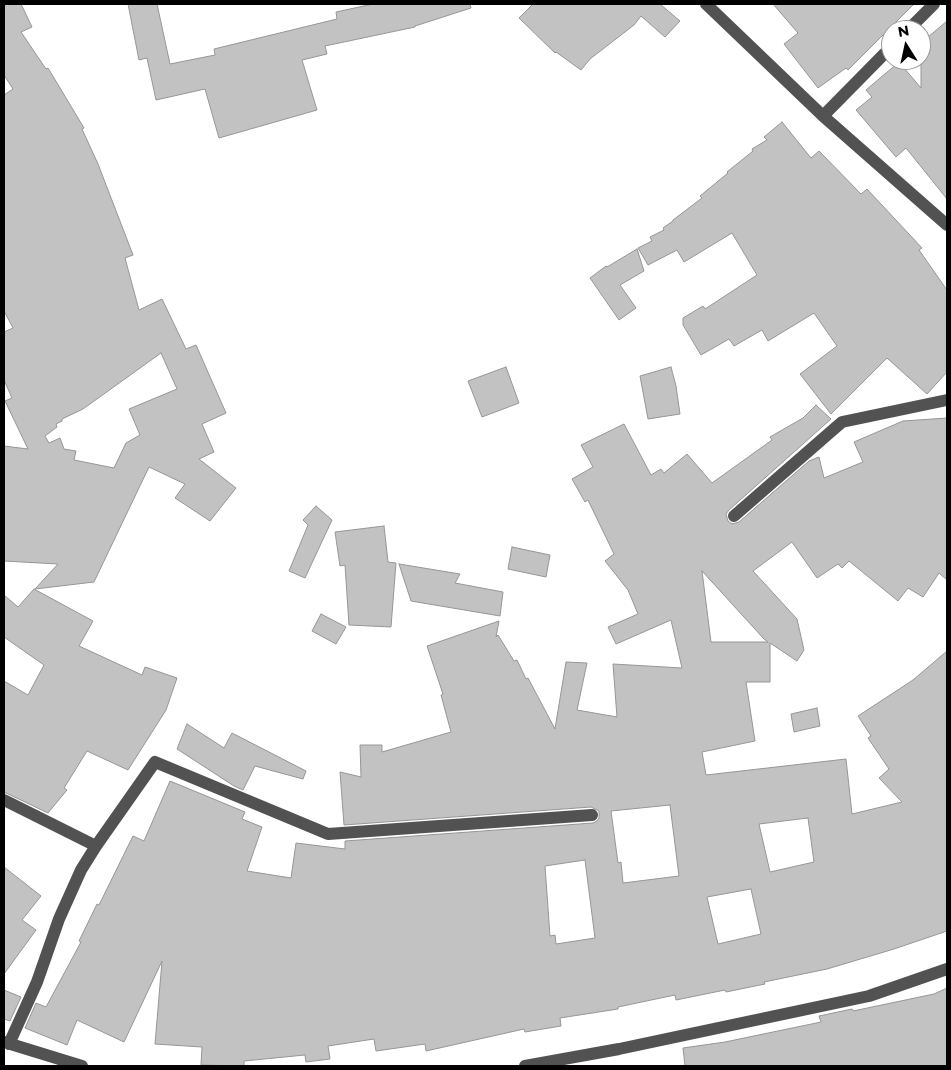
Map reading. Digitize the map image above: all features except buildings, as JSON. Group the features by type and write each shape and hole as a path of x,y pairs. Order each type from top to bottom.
{"street":[{"path":"706,4 823,116 947,225"},
{"path":"918,20 934,4"},
{"path":"823,116 881,57"},
{"path":"734,516 842,422 947,400"},
{"path":"82,1066 7,1043 37,982 60,919 81,870 156,762 328,834 592,815"},
{"path":"4,800 96,846"},
{"path":"525,1066 619,1049 869,996 947,969"}]}
